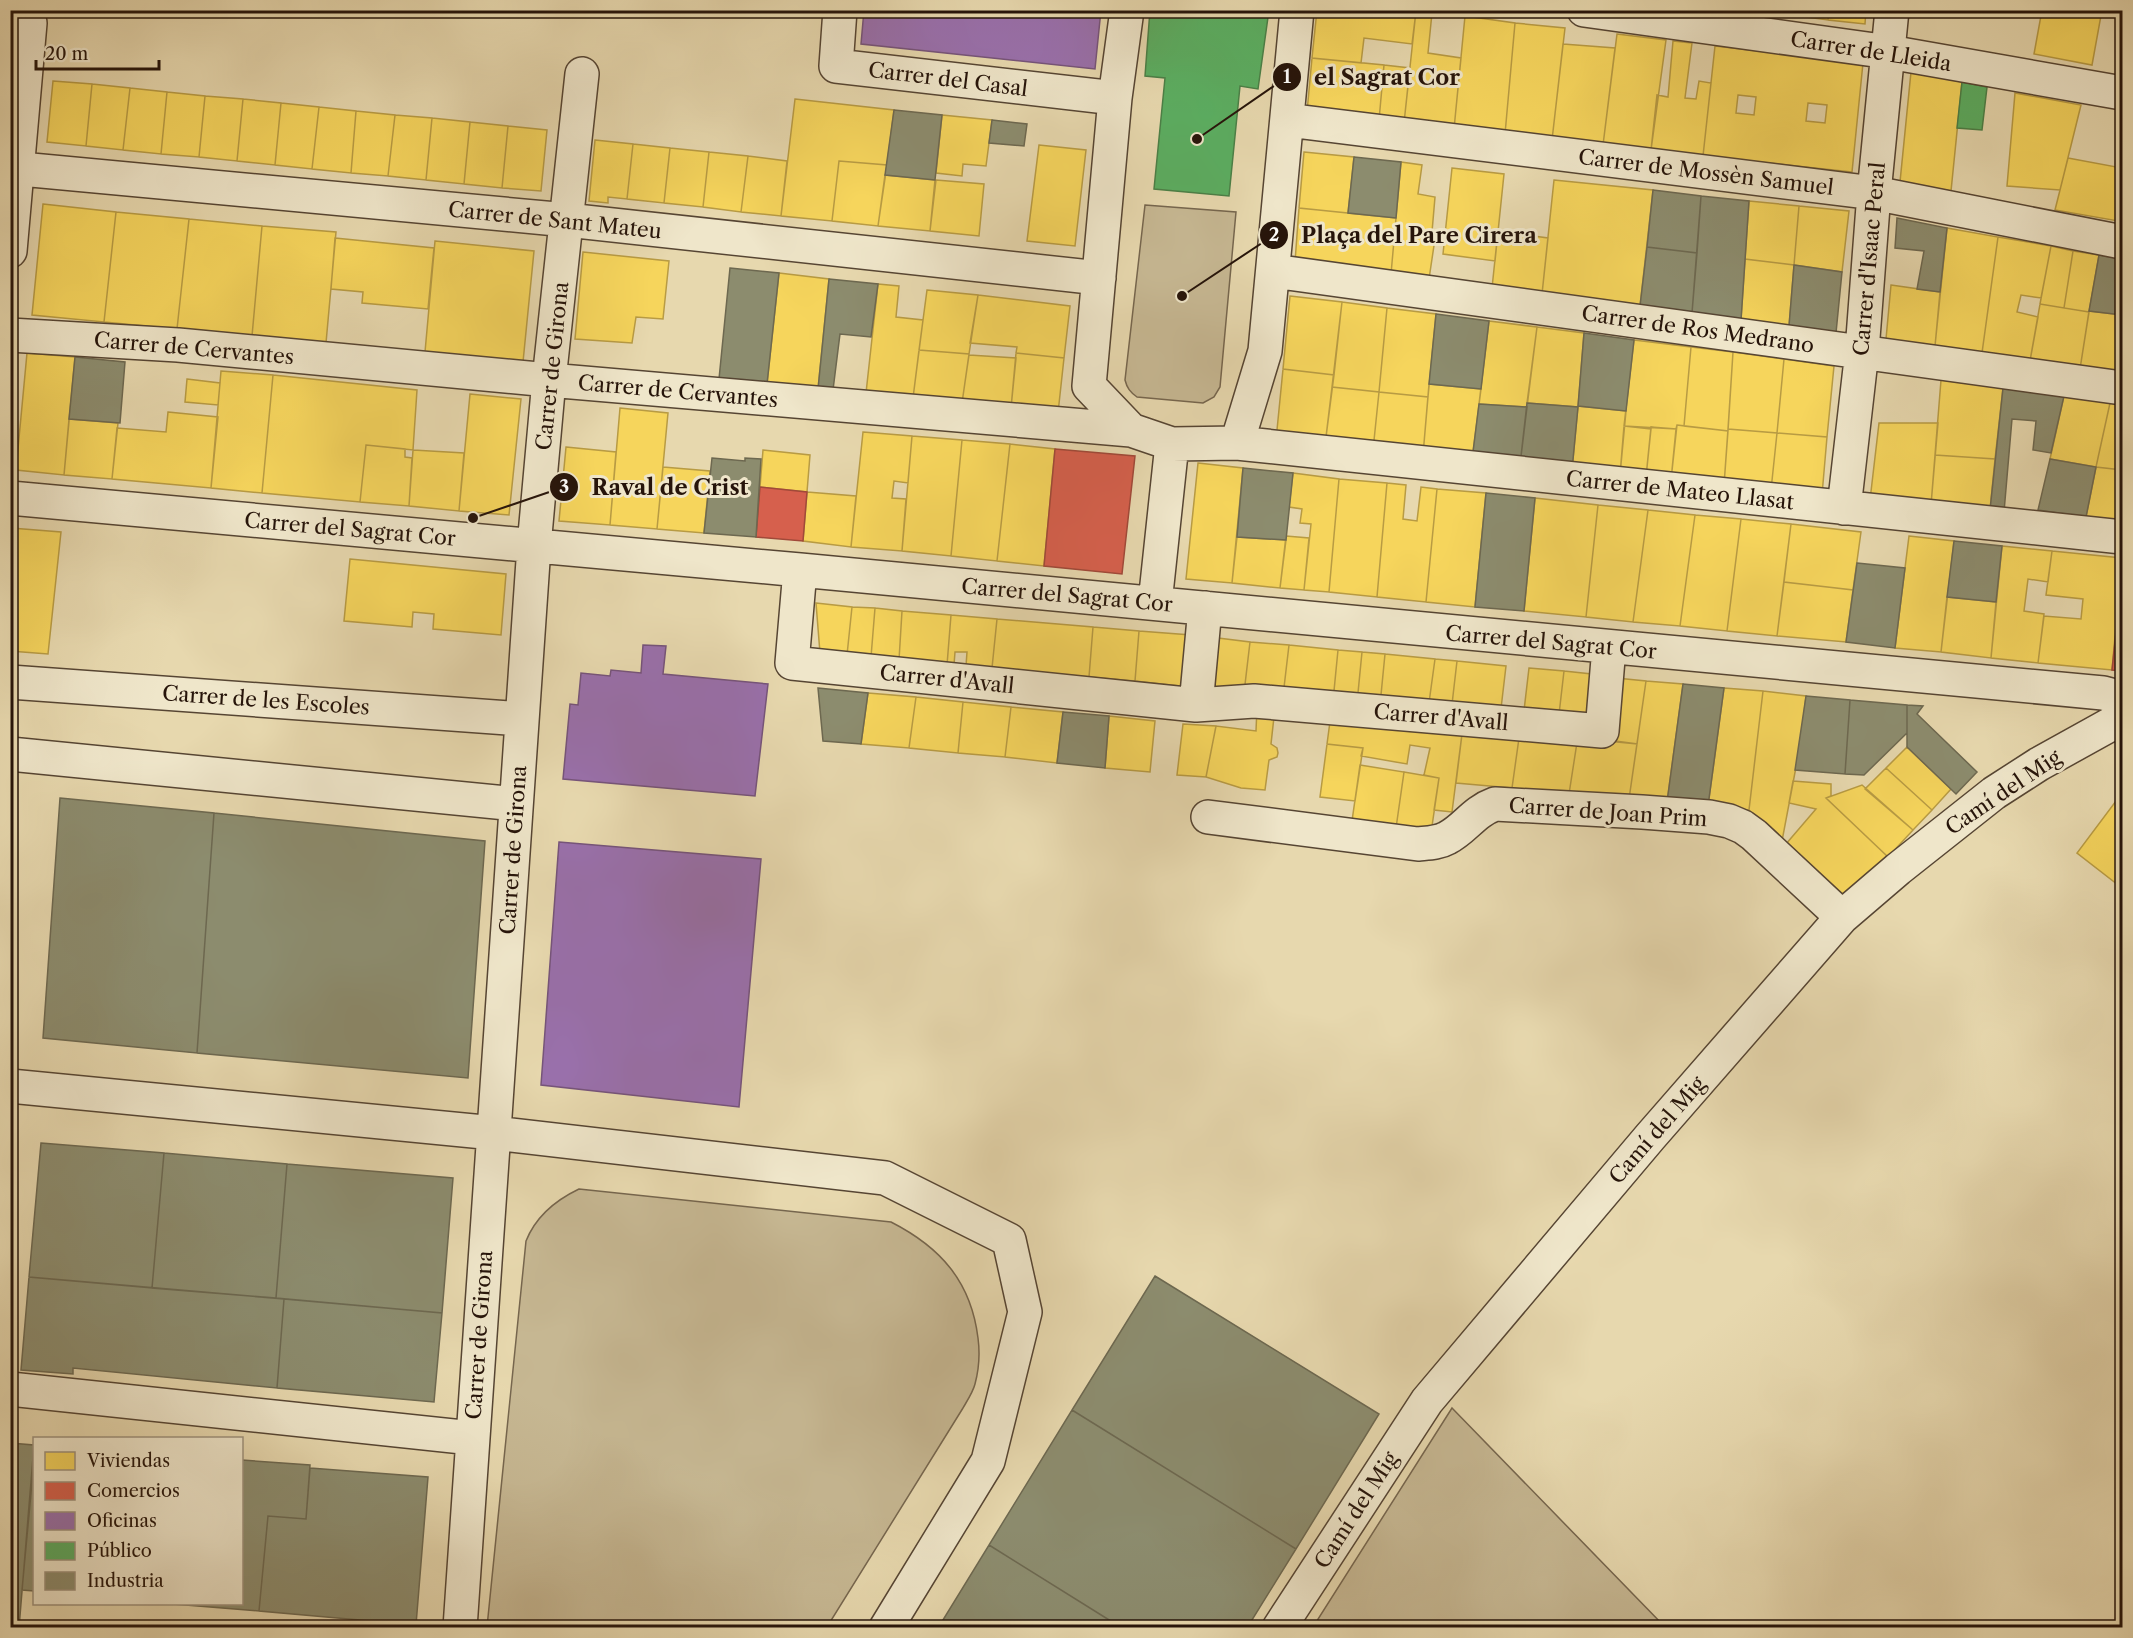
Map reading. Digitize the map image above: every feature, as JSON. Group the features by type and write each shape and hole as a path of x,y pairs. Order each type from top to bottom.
{"street":[{"name":"Carrer del Casal","path":"840,10 836,66 1115,98"},
{"path":"1127,10 1115,98 1089,386 1131,430"},
{"path":"1238,443 1265,351 1297,10"},
{"name":"Carrer de Lleida","path":"1584,10 1889,52 2122,93"},
{"name":"Carrer d'Isaac Peral","path":"1844,508 1862,351 1874,193 1892,10"},
{"path":"10,251 14,168 30,23"},
{"name":"Carrer de Girona","path":"460,1628 534,546 549,380 582,74"},
{"name":"Carrer de Mossèn Samuel","path":"1287,120 1874,193 2122,242"},
{"name":"Carrer de Sant Mateu","path":"14,168 567,220 1099,278"},
{"name":"Carrer de Ros Medrano","path":"1273,271 2122,388"},
{"name":"Carrer de Cervantes","path":"10,334 178,345 549,380 1131,430"},
{"name":"Carrer de Mateo Llasat","path":"1131,430 1172,444 1238,443 2122,537"},
{"path":"1155,603 1172,444"},
{"name":"Carrer del Sagrat Cor","path":"10,498 1155,603 2103,693 2122,698"},
{"name":"Carrer d'Avall","path":"800,570 792,663 1196,705 1254,701 1602,731 1609,647"},
{"path":"1196,705 1205,608"},
{"name":"Carrer de les Escoles","path":"10,682 522,719"},
{"name":"Camí del Mig","path":"1279,1628 1427,1401 1650,1137 1842,917 1994,793 2049,758 2122,718"},
{"path":"10,754 516,804"},
{"name":"Carrer de Joan Prim","path":"1208,817 1418,844 1437,842 1449,837 1483,809 1496,804 1709,817 1729,821 1743,827 1842,917"},
{"path":"10,1086 494,1133 885,1178 1009,1240 1025,1312 988,1461 886,1628"},
{"path":"10,1389 472,1438"}],"shaded area":[{"path":"1145,205 1236,212 1220,387 1214,397 1203,403 1137,397 1129,390 1125,380"},
{"path":"579,1189 891,1222 909,1232 938,1255 960,1283 968,1299 978,1338 979,1361 974,1387 827,1627 487,1627 526,1241 541,1216 562,1198"},
{"path":"1452,1408 1665,1627 1313,1627"}],"building: Viviendas":[{"path":"1317,10 1416,11 1412,44 1364,38 1361,63 1312,58"},
{"path":"1754,10 1792,10 1791,15"},
{"path":"1792,10 1829,10 1828,20 1791,15"},
{"path":"1829,10 1866,10 1865,24 1828,20"},
{"path":"2042,10 2102,10 2092,65 2034,54"},
{"path":"1416,11 1432,13 1428,53 1461,58 1454,129 1404,123"},
{"path":"1465,16 1515,23 1505,134 1454,129"},
{"path":"1515,23 1565,28 1552,140 1505,134"},
{"path":"1617,34 1666,40 1651,150 1603,145"},
{"path":"1673,41 1692,43 1685,98 1696,99 1699,81 1711,83 1703,156 1651,150 1657,95 1668,97"},
{"path":"1563,44 1615,48 1603,145 1552,140"},
{"path":"1715,46 1863,63 1852,172 1703,156","holes":["1738,95 1756,97 1754,115 1736,113","1808,103 1827,105 1825,123 1806,121"]},
{"path":"1312,58 1384,65 1379,120 1307,112"},
{"path":"1384,65 1410,68 1404,123 1379,120"},
{"path":"1911,72 1962,82 1951,191 1900,182"},
{"path":"53,81 92,84 86,146 47,142"},
{"path":"92,84 130,88 123,150 86,146"},
{"path":"130,88 167,92 161,154 123,150"},
{"path":"167,92 205,96 199,157 161,154"},
{"path":"2015,93 2081,105 2060,190 2007,186"},
{"path":"205,96 243,99 237,161 199,157"},
{"path":"243,99 281,103 275,165 237,161"},
{"path":"795,99 894,110 887,165 839,161 832,221 781,216"},
{"path":"281,103 319,107 312,169 275,165"},
{"path":"319,107 356,111 351,173 312,169"},
{"path":"356,111 395,115 388,176 351,173"},
{"path":"395,115 432,118 426,180 388,176"},
{"path":"942,115 992,120 986,166 963,164 962,176 936,173"},
{"path":"432,118 470,122 464,184 426,180"},
{"path":"470,122 508,126 502,188 464,184"},
{"path":"508,126 547,130 541,191 502,188"},
{"path":"595,140 633,144 627,199 608,197 608,203 589,201"},
{"path":"633,144 670,148 664,203 627,199"},
{"path":"1039,145 1086,150 1075,246 1027,241"},
{"path":"670,148 709,152 703,207 664,203"},
{"path":"709,152 748,156 741,212 703,207"},
{"path":"1304,152 1354,157 1348,213 1299,208"},
{"path":"748,156 787,161 781,216 741,212"},
{"path":"2068,158 2122,168 2122,203 2118,221 2055,210"},
{"path":"839,161 887,165 878,226 832,221"},
{"path":"1401,162 1422,165 1418,194 1435,197 1432,232 1436,232 1429,279 1391,274"},
{"path":"1452,168 1504,174 1495,261 1443,254"},
{"path":"885,175 935,180 930,231 878,226"},
{"path":"936,180 984,184 979,236 930,231"},
{"path":"1554,180 1653,190 1640,306 1542,294"},
{"path":"1749,201 1799,206 1794,265 1745,259"},
{"path":"43,204 116,212 104,322 32,315"},
{"path":"1799,206 1849,211 1842,272 1794,265"},
{"path":"1299,208 1396,218 1391,274 1295,262"},
{"path":"116,212 189,219 177,329 104,322"},
{"path":"189,219 262,226 252,336 177,329"},
{"path":"262,226 336,232 326,343 252,336"},
{"path":"1947,228 1998,237 1982,353 1935,346"},
{"path":"1498,231 1548,238 1542,294 1492,288"},
{"path":"1998,237 2051,246 2041,298 2021,295 2017,312 2038,317 2030,361 1982,353"},
{"path":"335,238 434,248 428,309 362,303 363,292 331,289"},
{"path":"435,241 534,251 523,362 425,352"},
{"path":"2051,246 2073,251 2064,308 2040,304"},
{"path":"2073,251 2099,255 2089,312 2064,308"},
{"path":"583,252 669,261 663,319 636,317 632,343 575,339"},
{"path":"1745,259 1794,265 1789,326 1741,320"},
{"path":"779,273 829,279 818,389 767,384"},
{"path":"878,284 899,286 896,317 923,320 913,398 866,393"},
{"path":"1891,285 1940,292 1935,346 1886,339"},
{"path":"927,290 978,295 969,354 919,350"},
{"path":"978,295 1070,306 1064,358 1016,353 1017,347 970,343"},
{"path":"1290,296 1342,302 1334,375 1283,369"},
{"path":"1342,302 1387,308 1379,392 1332,387"},
{"path":"2040,304 2089,312 2080,369 2030,361"},
{"path":"1387,308 1436,314 1428,397 1379,392"},
{"path":"2089,311 2122,315 2122,332 2115,374 2080,369"},
{"path":"1489,321 1537,327 1527,407 1479,404"},
{"path":"1537,327 1584,333 1578,407 1527,403"},
{"path":"2122,332 2122,375 2115,374"},
{"path":"1634,340 1691,347 1684,426 1677,425 1676,429 1624,426"},
{"path":"1691,347 1733,352 1728,431 1684,426"},
{"path":"919,350 969,354 962,403 913,398"},
{"path":"1733,352 1784,359 1777,433 1728,429"},
{"path":"27,353 75,357 64,475 16,470"},
{"path":"1016,353 1064,358 1058,413 1011,408"},
{"path":"969,355 1016,358 1011,408 962,403"},
{"path":"1784,359 1834,366 1827,437 1777,433"},
{"path":"1283,369 1334,375 1325,445 1276,440"},
{"path":"221,371 273,375 262,493 211,488"},
{"path":"273,375 417,390 413,450 366,445 360,502 262,493"},
{"path":"187,379 220,383 218,405 185,402"},
{"path":"1941,380 2003,388 1995,459 1935,455"},
{"path":"1429,384 1481,389 1472,460 1423,455"},
{"path":"1332,387 1379,392 1373,450 1325,445"},
{"path":"1379,392 1428,397 1423,455 1373,450"},
{"path":"470,394 521,399 509,515 459,511"},
{"path":"2064,396 2110,403 2096,467 2050,459"},
{"path":"2110,403 2122,405 2122,470 2096,467"},
{"path":"1578,406 1626,411 1620,475 1572,470"},
{"path":"620,408 668,413 657,529 610,525"},
{"path":"168,412 218,417 211,488 112,479 117,428 166,432"},
{"path":"69,419 118,423 112,479 64,475"},
{"path":"1879,423 1938,423 1931,505 1870,500"},
{"path":"1677,425 1728,431 1724,485 1671,480"},
{"path":"1624,426 1651,429 1646,477 1620,475"},
{"path":"1651,427 1676,429 1671,480 1646,477"},
{"path":"1728,429 1777,433 1771,490 1724,485"},
{"path":"863,432 912,436 908,483 894,481 892,498 906,499 902,551 851,547"},
{"path":"1777,433 1827,437 1822,495 1771,490"},
{"path":"912,436 962,440 951,556 902,551"},
{"path":"962,440 1010,444 997,561 951,556"},
{"path":"1010,444 1055,449 1044,566 997,561"},
{"path":"366,445 405,449 405,457 412,458 409,506 360,502"},
{"path":"566,447 616,452 610,525 559,521"},
{"path":"413,450 464,453 459,511 409,506"},
{"path":"763,450 810,455 807,492 760,487"},
{"path":"1935,455 1995,459 1990,510 1931,505"},
{"path":"1198,463 1243,468 1232,583 1186,579"},
{"path":"663,467 710,471 704,533 657,529"},
{"path":"2096,467 2122,470 2122,522 2086,517"},
{"path":"1293,473 1339,479 1329,592 1304,590 1311,524 1300,523 1302,509 1289,507"},
{"path":"1339,479 1387,483 1377,597 1329,592"},
{"path":"1387,483 1406,485 1403,519 1417,521 1421,487 1437,489 1426,602 1377,597"},
{"path":"1437,489 1486,493 1475,607 1426,602"},
{"path":"807,492 856,496 851,547 803,541"},
{"path":"1535,498 1598,505 1586,617 1524,611"},
{"path":"1598,505 1648,510 1633,622 1586,617"},
{"path":"1648,510 1695,515 1680,626 1633,622"},
{"path":"1695,515 1741,519 1727,631 1680,626"},
{"path":"1741,519 1791,524 1777,636 1727,631"},
{"path":"1791,524 1861,532 1853,590 1784,582"},
{"path":"11,528 61,532 48,654 10,651"},
{"path":"1286,536 1309,538 1304,590 1280,588"},
{"path":"1909,536 1954,541 1941,652 1895,648"},
{"path":"1237,537 1286,540 1280,588 1232,583"},
{"path":"2002,546 2052,551 2048,582 2028,579 2024,611 2044,614 2038,663 1991,658"},
{"path":"2052,551 2122,558 2112,670 2038,663 2044,616 2081,619 2083,599 2046,595"},
{"path":"350,559 506,574 501,635 433,629 434,614 413,612 412,627 344,621"},
{"path":"1784,582 1853,590 1846,642 1777,636"},
{"path":"1947,597 1996,602 1991,658 1941,652"},
{"path":"816,603 852,607 847,655 820,653"},
{"path":"852,607 875,608 871,657 847,655"},
{"path":"875,608 902,611 899,660 871,657"},
{"path":"902,611 951,615 947,665 899,660"},
{"path":"951,615 997,619 992,668 966,666 967,652 955,652 954,665 947,665"},
{"path":"997,619 1093,627 1089,677 992,668"},
{"path":"1093,627 1139,631 1135,681 1089,677"},
{"path":"1139,631 1191,635 1189,687 1135,681"},
{"path":"1210,637 1250,642 1244,693 1203,689"},
{"path":"1250,642 1289,645 1283,696 1244,693"},
{"path":"1289,645 1338,650 1333,701 1283,696"},
{"path":"1338,650 1362,652 1357,703 1333,701"},
{"path":"1362,652 1385,654 1380,705 1357,703"},
{"path":"1385,654 1435,659 1428,710 1380,705"},
{"path":"1435,659 1457,661 1451,713 1428,710"},
{"path":"1457,661 1506,666 1500,717 1451,713"},
{"path":"1529,668 1564,671 1558,723 1523,719"},
{"path":"1564,671 1601,675 1595,726 1558,723"},
{"path":"1616,678 1646,681 1637,744 1607,741"},
{"path":"1646,681 1683,684 1667,802 1629,799"},
{"path":"1724,688 1763,691 1749,810 1708,806"},
{"path":"1763,691 1806,696 1800,746 1782,841 1749,810"},
{"path":"868,693 916,697 909,748 861,744"},
{"path":"916,697 963,702 958,753 909,748"},
{"path":"963,702 1011,707 1005,757 958,753"},
{"path":"1011,707 1063,712 1057,763 1005,757"},
{"path":"1257,707 1275,708 1271,744 1277,748 1278,753 1277,757 1269,760 1265,790 1241,788 1206,777 1216,726 1256,731"},
{"path":"1331,714 1463,726 1452,812 1434,810 1439,778 1424,775 1430,748 1410,745 1407,764 1361,756 1363,748 1327,744"},
{"path":"1109,716 1155,721 1150,772 1105,768"},
{"path":"1183,724 1216,726 1206,777 1177,775"},
{"path":"1463,726 1520,731 1512,788 1456,783"},
{"path":"1520,731 1578,736 1569,794 1512,788"},
{"path":"1578,736 1637,744 1629,799 1569,794"},
{"path":"1327,744 1363,748 1355,801 1320,797"},
{"path":"1907,747 1951,789 1932,810 1886,768"},
{"path":"1360,765 1404,772 1396,828 1352,821"},
{"path":"1886,768 1932,810 1913,830 1865,789"},
{"path":"1404,772 1439,778 1431,833 1396,828"},
{"path":"1793,781 1831,784 1831,796 1826,798 1888,857 1842,897 1786,844 1816,809 1789,803"},
{"path":"1862,785 1913,830 1888,857 1826,798"},
{"path":"2122,793 2122,888 2077,853"}],"building: Comercios":[{"path":"1055,449 1135,456 1122,574 1044,566"},
{"path":"760,487 807,492 803,541 756,537"},
{"path":"2122,586 2122,671 2112,670"}],"building: Oficinas":[{"path":"864,10 1101,10 1095,69 861,44"},
{"path":"643,645 666,646 663,674 768,684 755,796 563,779 570,704 578,705 581,673 610,676 611,670 641,673"},
{"path":"559,842 761,859 739,1107 541,1085"}],"building: Público":[{"path":"1150,10 1269,10 1258,89 1240,86 1229,196 1154,189 1165,78 1145,76"},
{"path":"1962,82 1987,87 1982,130 1957,128"}],"building: Industria":[{"path":"894,110 942,115 935,180 885,175"},
{"path":"992,120 1027,124 1024,146 989,143"},
{"path":"1354,157 1401,162 1396,218 1348,213"},
{"path":"1653,190 1701,196 1697,253 1647,247"},
{"path":"1701,196 1749,201 1741,320 1692,313"},
{"path":"1897,218 1947,228 1940,292 1917,289 1924,251 1895,248"},
{"path":"1647,247 1697,253 1692,313 1640,306"},
{"path":"2099,255 2122,259 2122,315 2089,311"},
{"path":"1794,265 1842,272 1836,333 1789,326"},
{"path":"730,268 779,273 767,384 719,379"},
{"path":"829,279 878,284 871,337 840,334 833,390 818,389"},
{"path":"1436,314 1489,321 1481,389 1429,384"},
{"path":"1584,333 1634,340 1626,411 1578,406"},
{"path":"75,357 125,362 120,423 69,419"},
{"path":"2003,388 2064,396 2051,453 2033,450 2036,421 2012,419 2004,512 1990,510"},
{"path":"1527,403 1578,407 1572,470 1520,465"},
{"path":"1479,404 1527,407 1520,465 1472,460"},
{"path":"712,458 745,461 745,458 761,459 756,537 704,533"},
{"path":"2050,459 2096,467 2086,517 2038,510"},
{"path":"1243,468 1293,473 1286,540 1237,537"},
{"path":"1486,493 1535,498 1524,611 1475,607"},
{"path":"1954,541 2002,546 1996,602 1947,597"},
{"path":"1857,563 1905,568 1895,648 1846,642"},
{"path":"1683,684 1724,688 1708,806 1667,802"},
{"path":"818,688 868,693 861,744 823,741"},
{"path":"1806,696 1850,700 1845,774 1795,770"},
{"path":"1850,700 1907,705 1907,733 1864,775 1845,774"},
{"path":"1907,705 1923,706 1917,714 1977,772 1956,794 1907,747"},
{"path":"1063,712 1109,716 1105,768 1057,763"},
{"path":"60,798 214,813 197,1053 43,1038"},
{"path":"214,813 485,841 468,1078 197,1053"},
{"path":"41,1143 164,1153 152,1288 29,1277"},
{"path":"164,1153 287,1164 276,1298 152,1288"},
{"path":"287,1164 453,1178 442,1313 276,1298"},
{"path":"1155,1276 1379,1414 1296,1549 1072,1410"},
{"path":"29,1277 284,1299 277,1388 73,1368 73,1374 21,1370"},
{"path":"284,1299 442,1313 434,1402 277,1388"},
{"path":"1072,1410 1296,1549 1247,1628 1122,1628 989,1545"},
{"path":"10,1443 33,1445 33,1457 19,1628 10,1628"},
{"path":"243,1460 310,1465 306,1519 268,1516 259,1611 185,1605 243,1605"},
{"path":"310,1468 428,1477 416,1625 259,1611 268,1516 306,1519"},
{"path":"33,1472 33,1591 22,1590"},
{"path":"989,1545 1122,1628 938,1628"}],"place":[{"name":"el Sagrat Cor","path":"1197,139"},
{"name":"Plaça del Pare Cirera","path":"1182,296"},
{"name":"Raval de Crist","path":"473,518"}]}
